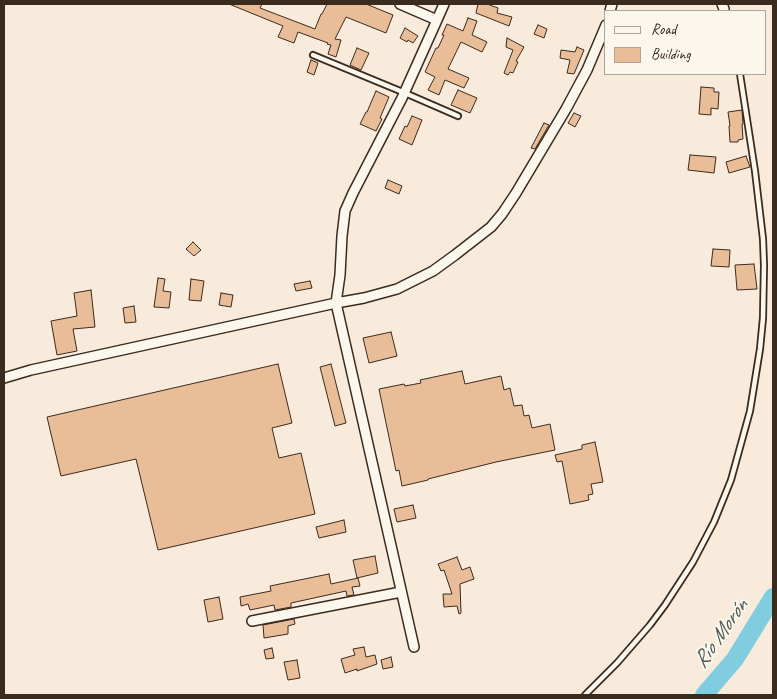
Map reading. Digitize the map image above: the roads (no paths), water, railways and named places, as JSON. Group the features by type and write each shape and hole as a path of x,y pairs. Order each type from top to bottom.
{"street":[{"path":"400,4 437,20"},
{"path":"414,647 336,303 345,211 404,92 444,4"},
{"path":"4,378 30,370 364,298 397,289 433,271 492,227 502,214 566,109 587,70 604,30"},
{"path":"252,621 401,592"}],"lane":[{"path":"313,55 458,116"},
{"path":"585,695 617,663 650,625 693,562 714,522 731,480 750,411 761,341 764,256 755,171 740,75"}],"waterway":[{"name":"Río Morón","path":"704,695 735,659 773,597"}]}
